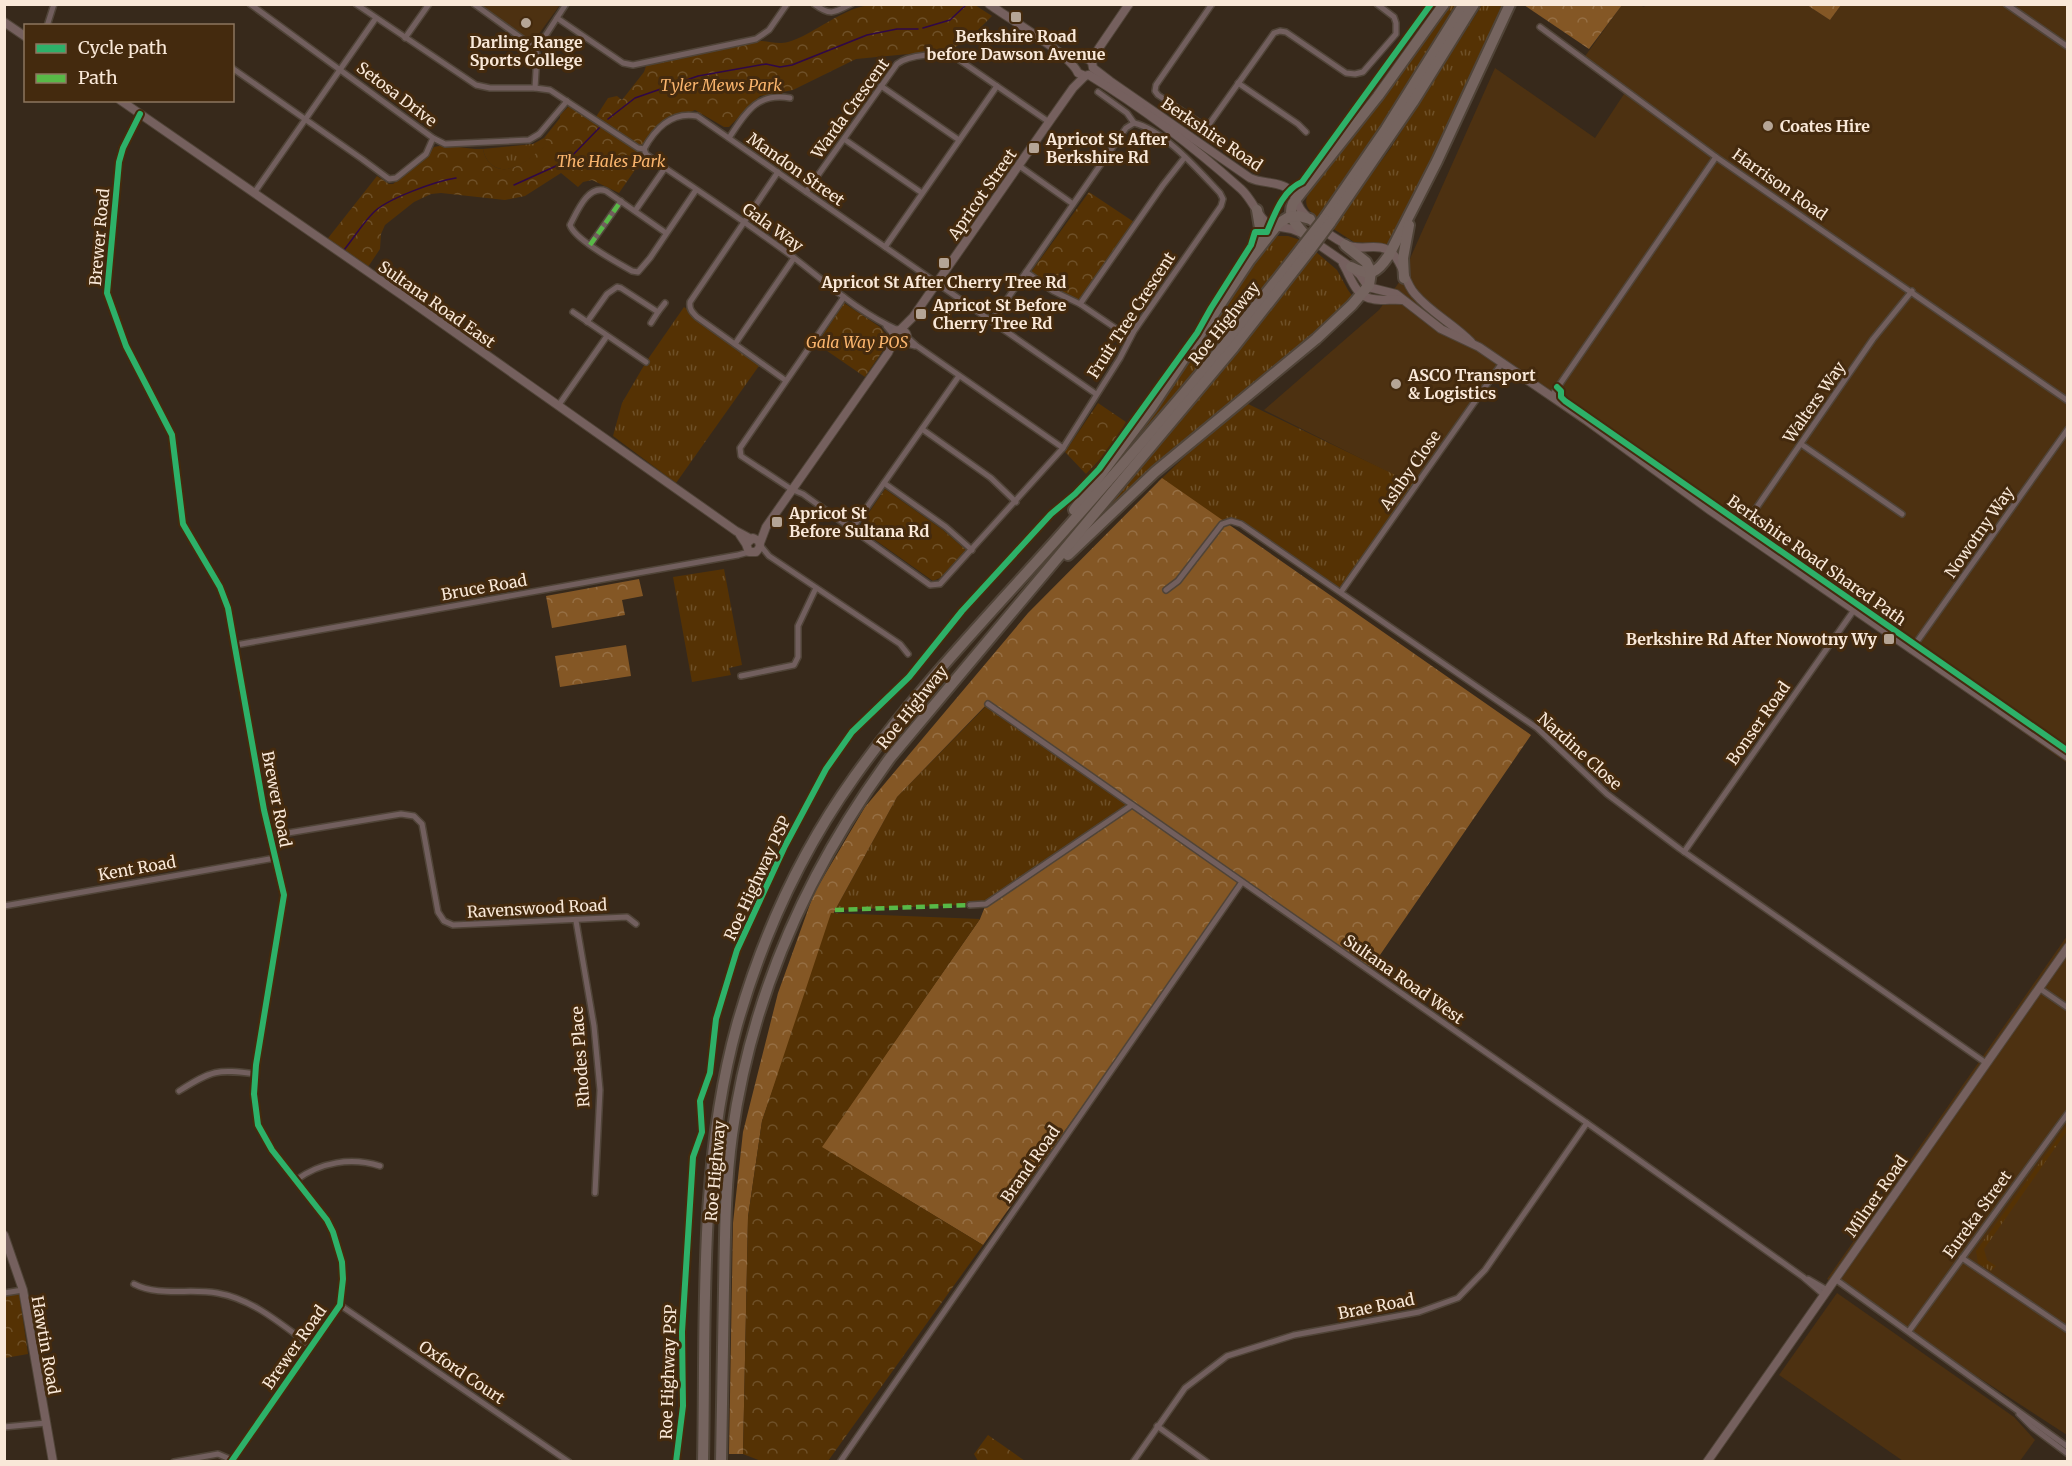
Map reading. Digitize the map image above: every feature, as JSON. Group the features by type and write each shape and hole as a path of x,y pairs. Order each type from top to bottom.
{"highway":[{"path":"1304,234 1292,216 1293,195 1310,182 1378,96 1444,4"},
{"name":"Roe Highway","path":"1327,221 1464,4"},
{"name":"Roe Highway","path":"721,1461 725,1221 728,1173 738,1098 755,1026 768,986 801,904 846,820 890,758 1234,347 1413,102 1474,4"},
{"path":"1351,267 1362,273 1371,273 1382,266 1413,211 1510,4"},
{"path":"1248,261 1259,234 1257,210"},
{"path":"1404,278 1403,258 1413,211"},
{"path":"1035,564 1151,408 1248,261 1284,219 1299,216 1310,219"},
{"path":"1034,585 1155,472 1316,339 1367,293 1371,273 1366,262 1345,245"},
{"name":"Roe Highway","path":"703,1461 708,1229 714,1143 723,1085 747,991 776,916 794,878 814,840 853,778 901,716 1226,345 1307,248"}],"main road":[{"name":"Berkshire Road","path":"989,4 1058,52 1110,81 1250,178 1262,183 1280,185 1293,195"},
{"name":"Apricot Street","path":"753,545 1073,88 1129,4"},
{"path":"4,22 24,36"},
{"name":"Berkshire Road","path":"1085,67 1190,147 1243,191 1265,222 1304,234 1351,267 1360,275 1367,293"},
{"name":"Sultana Road East","path":"123,102 753,545"},
{"path":"1293,195 1301,210 1310,219 1345,245 1377,247 1391,251 1399,262 1409,288 1421,301 1459,329 1474,345"},
{"name":"Berkshire Road","path":"1338,258 1355,287 1367,293"},
{"path":"1367,293 1391,292 1441,329 1474,345 1502,363 2067,758"},
{"path":"1367,293 1404,300"},
{"name":"Milner Road","path":"1707,1461 2067,947"},
{"name":"Hawtin Road","path":"4,1235 23,1290 53,1461"}],"street":[{"path":"48,24 54,4"},
{"name":"Setosa Drive","path":"250,4 433,138 445,144 529,140 539,134 567,101"},
{"name":"Gala Way","path":"356,4 468,81 483,87 550,90 601,125 644,150 665,168 794,258 844,297 1063,448"},
{"path":"405,38 429,4"},
{"path":"474,4 538,46"},
{"path":"535,88 538,46 566,4"},
{"path":"557,18 623,63 633,64 756,39 769,30 787,4"},
{"path":"814,4 824,12 834,13 851,4"},
{"path":"1212,4 1156,85 1155,91 1203,125 1210,123 1275,33 1280,31 1286,32 1346,73 1363,72 1397,29 1394,17 1377,4"},
{"path":"2006,4 2067,47"},
{"path":"254,193 376,18"},
{"path":"1540,27 1716,157"},
{"name":"Warda Crescent","path":"806,192 897,64 904,58 946,55 955,57 1049,122"},
{"path":"234,69 391,180 426,154 433,138"},
{"path":"1238,83 1298,124 1306,132"},
{"path":"881,86 959,140"},
{"path":"885,246 997,86"},
{"name":"Fruit Tree Crescent","path":"844,297 740,448 741,456 791,489 803,494 930,585 940,584 1063,448 1120,358 1130,338 1221,206 1223,199 1220,193 1185,157 1144,125 1134,123 1127,113 1098,92"},
{"path":"729,138 749,109 756,103 773,97 790,98"},
{"name":"Brewer Road","path":"140,114 123,148 119,162 107,294 126,346 172,435 183,524 220,587 228,608 264,810 284,895 256,1074 254,1094 258,1125 272,1150 327,1220 338,1246 343,1279 340,1305 231,1461"},
{"name":"Mandon Street","path":"644,150 662,124 672,118 688,114 697,116 1096,394"},
{"path":"992,321 1126,128 1134,123"},
{"path":"844,139 922,193"},
{"path":"1080,304 1185,157"},
{"name":"Harrison Road","path":"1551,397 1716,157 1912,291 2067,401"},
{"path":"1018,165 1073,204"},
{"path":"635,211 665,168"},
{"path":"778,172 690,302 690,306 697,317 785,380"},
{"path":"666,233 600,189 591,192 570,225 573,233 634,272 643,267 696,190"},
{"path":"590,245 621,201"},
{"path":"735,344 794,258"},
{"path":"1026,272 1053,291 1080,304 1130,338"},
{"path":"587,322 607,294 617,287 658,312"},
{"name":"Walters Way","path":"1741,530 1873,339 1912,291"},
{"path":"651,322 665,303"},
{"path":"573,312 646,362"},
{"path":"558,406 607,336"},
{"name":"Ashby Close","path":"1341,592 1502,363"},
{"path":"851,530 959,376"},
{"path":"922,429 991,478 1016,502"},
{"name":"Nowotny Way","path":"1911,650 2067,429"},
{"path":"1801,444 1902,514"},
{"path":"884,483 946,526 972,550"},
{"name":"Nardine Close","path":"1166,590 1178,581 1219,526 1231,521 1241,524 1537,728 1607,794 1684,852 1986,1063"},
{"name":"Bruce Road","path":"236,645 738,555 753,545"},
{"name":"Sultana Road East","path":"753,545 900,644 909,654"},
{"path":"741,676 794,665 798,657 798,626 816,588"},
{"name":"Bonser Road","path":"1684,852 1854,610"},
{"name":"Sultana Road West","path":"987,704 1825,1292"},
{"path":"970,905 986,903 1131,805"},
{"name":"Ravenswood Road","path":"270,836 401,814 414,816 422,824 438,912 444,921 453,925 627,917 636,924"},
{"name":"Kent Road","path":"4,906 275,858"},
{"name":"Brand Road","path":"840,1461 1242,882"},
{"name":"Rhodes Place","path":"576,921 594,1026 600,1090 595,1193"},
{"path":"2039,988 2067,1008"},
{"path":"179,1091 219,1070 256,1074"},
{"name":"Eureka Street","path":"1909,1331 2067,1113"},
{"name":"Brae Road","path":"1133,1461 1185,1388 1227,1356 1294,1335 1419,1312 1458,1298 1485,1270 1587,1123"},
{"path":"296,1180 308,1171 325,1164 368,1162 380,1166"},
{"path":"1962,1258 2067,1330"},
{"path":"1835,1279 2067,1447"},
{"path":"134,1284 145,1290 216,1293 240,1299 264,1312 310,1346"},
{"path":"4,1293 23,1290"},
{"name":"Oxford Court","path":"340,1305 569,1461"},
{"path":"2007,1402 2032,1427 2067,1454"},
{"path":"4,1426 46,1423"},
{"path":"1157,1426 1207,1461"},
{"path":"174,1461 218,1454 231,1461"}],"shaded area":[{"path":"1646,4 1807,5 1830,20 1841,5 2067,5 2067,763 1500,366 1416,486 1264,410 1379,310 1400,281 1495,68 1595,138 1626,91 1583,59 1622,5 1644,7"},
{"name":"Darling Range Sports College","path":"479,5 560,5 533,42"},
{"path":"2067,936 2067,1435 1827,1279"},
{"path":"1837,1293 2014,1417 2035,1440 2020,1461 1903,1461 1779,1375"}],"green space":[{"path":"897,4 975,5 992,16 951,53 940,51 856,59 793,90 760,96 729,127 724,127 695,110 662,124 644,149 646,154 619,193 592,180 583,182 578,187 561,173 525,196 505,200 441,193 431,194 414,202 385,225 381,234 380,249 366,270 325,242 377,176 393,184 426,157 434,147 483,149 492,165 499,169 514,167 549,143 544,138 571,104 594,120 608,98 617,96 622,100 644,72 646,66 760,41 784,43 799,38 857,8"},
{"path":"1449,5 1457,5 1390,113 1318,218 1308,208 1306,201 1308,194"},
{"path":"1482,5 1507,5 1390,245 1354,242 1332,228 1390,149"},
{"path":"1524,5 1622,5 1589,49"},
{"path":"1807,5 1841,5 1830,20"},
{"path":"544,138 550,143 522,163 507,169 500,169 492,165 483,149 533,144"},
{"path":"1089,192 1134,222 1078,301 1031,272"},
{"path":"1288,236 1300,240 1260,296 1061,532 1272,237"},
{"path":"1315,251 1337,270 1353,297 1061,557 1150,457 1246,342"},
{"name":"Gala Way POS","path":"844,303 880,327 890,340 865,377 817,344"},
{"path":"684,307 761,363 676,483 613,436 622,403 646,362"},
{"path":"1098,403 1126,422 1112,447 1086,474 1065,452"},
{"path":"1248,404 1416,485 1341,592 1238,522 1224,523 1159,481 1193,449"},
{"path":"1162,478 1531,735 1369,971 1242,883 983,1245 821,1147 980,919 986,904 1131,805 987,704 897,797 835,910 762,1121 748,1217 743,1454 729,1454 733,1223 743,1132 778,993 814,893 865,807 1028,613"},
{"path":"885,489 943,530 966,550 940,578 933,581 861,530 861,524"},
{"path":"724,569 742,665 729,668 731,675 692,682 673,577"},
{"path":"639,579 643,596 622,600 625,615 552,628 546,596"},
{"path":"626,645 631,676 560,687 555,656"},
{"path":"988,704 1132,805 986,904 835,910 897,797"},
{"path":"831,913 980,919 822,1147 983,1245 828,1461 761,1461 743,1454 748,1217 762,1121"},
{"path":"2067,1125 2067,1131 1984,1249 1987,1260 1996,1266 1991,1271 1978,1263 1976,1251"},
{"path":"19,1293 28,1354 5,1358 5,1296"},
{"path":"988,1435 1025,1461 978,1461 974,1454"}],"waterway":[{"path":"923,28 950,20 967,4"},
{"path":"608,119 635,98 698,76 766,64 780,67 792,65 867,35 897,29 918,29"},
{"path":"514,185 567,161 601,126"},
{"path":"344,250 379,208 412,191 456,178"}],"marked path":[{"path":"590,245 621,201"},
{"path":"835,910 970,905"}],"cycle path":[{"name":"Roe Highway PSP","path":"676,1462 683,1406 682,1332 693,1157 702,1132 700,1101 710,1073 716,1019 737,950 785,846 826,769 852,732 909,677 962,611 1051,514 1075,494 1099,469 1197,333 1251,245 1255,232 1267,232 1285,196 1302,182 1431,4"},
{"path":"140,114 123,148 119,162 107,293 126,346 172,435 183,524 220,587 228,608 264,810 284,895 256,1065 254,1094 258,1125 272,1150 327,1220 342,1262 340,1305 231,1462"},
{"name":"Berkshire Road Shared Path","path":"1557,387 1565,401 2068,751"}],"place":[{"name":"Berkshire Road before Dawson Avenue","path":"1016,17"},
{"name":"Darling Range Sports College","path":"526,23"},
{"name":"Coates Hire","path":"1768,126"},
{"name":"Apricot St After Berkshire Rd","path":"1034,148"},
{"name":"Apricot St After Cherry Tree Rd","path":"944,263"},
{"name":"Apricot St Before Cherry Tree Rd","path":"921,314"},
{"name":"ASCO Transport & Logistics","path":"1396,384"},
{"name":"Apricot St Before Sultana Rd","path":"777,522"},
{"name":"Berkshire Rd After Nowotny Wy","path":"1889,639"}],"park label":[{"name":"Tyler Mews Park","path":"721,85"},
{"name":"The Hales Park","path":"611,161"}]}
